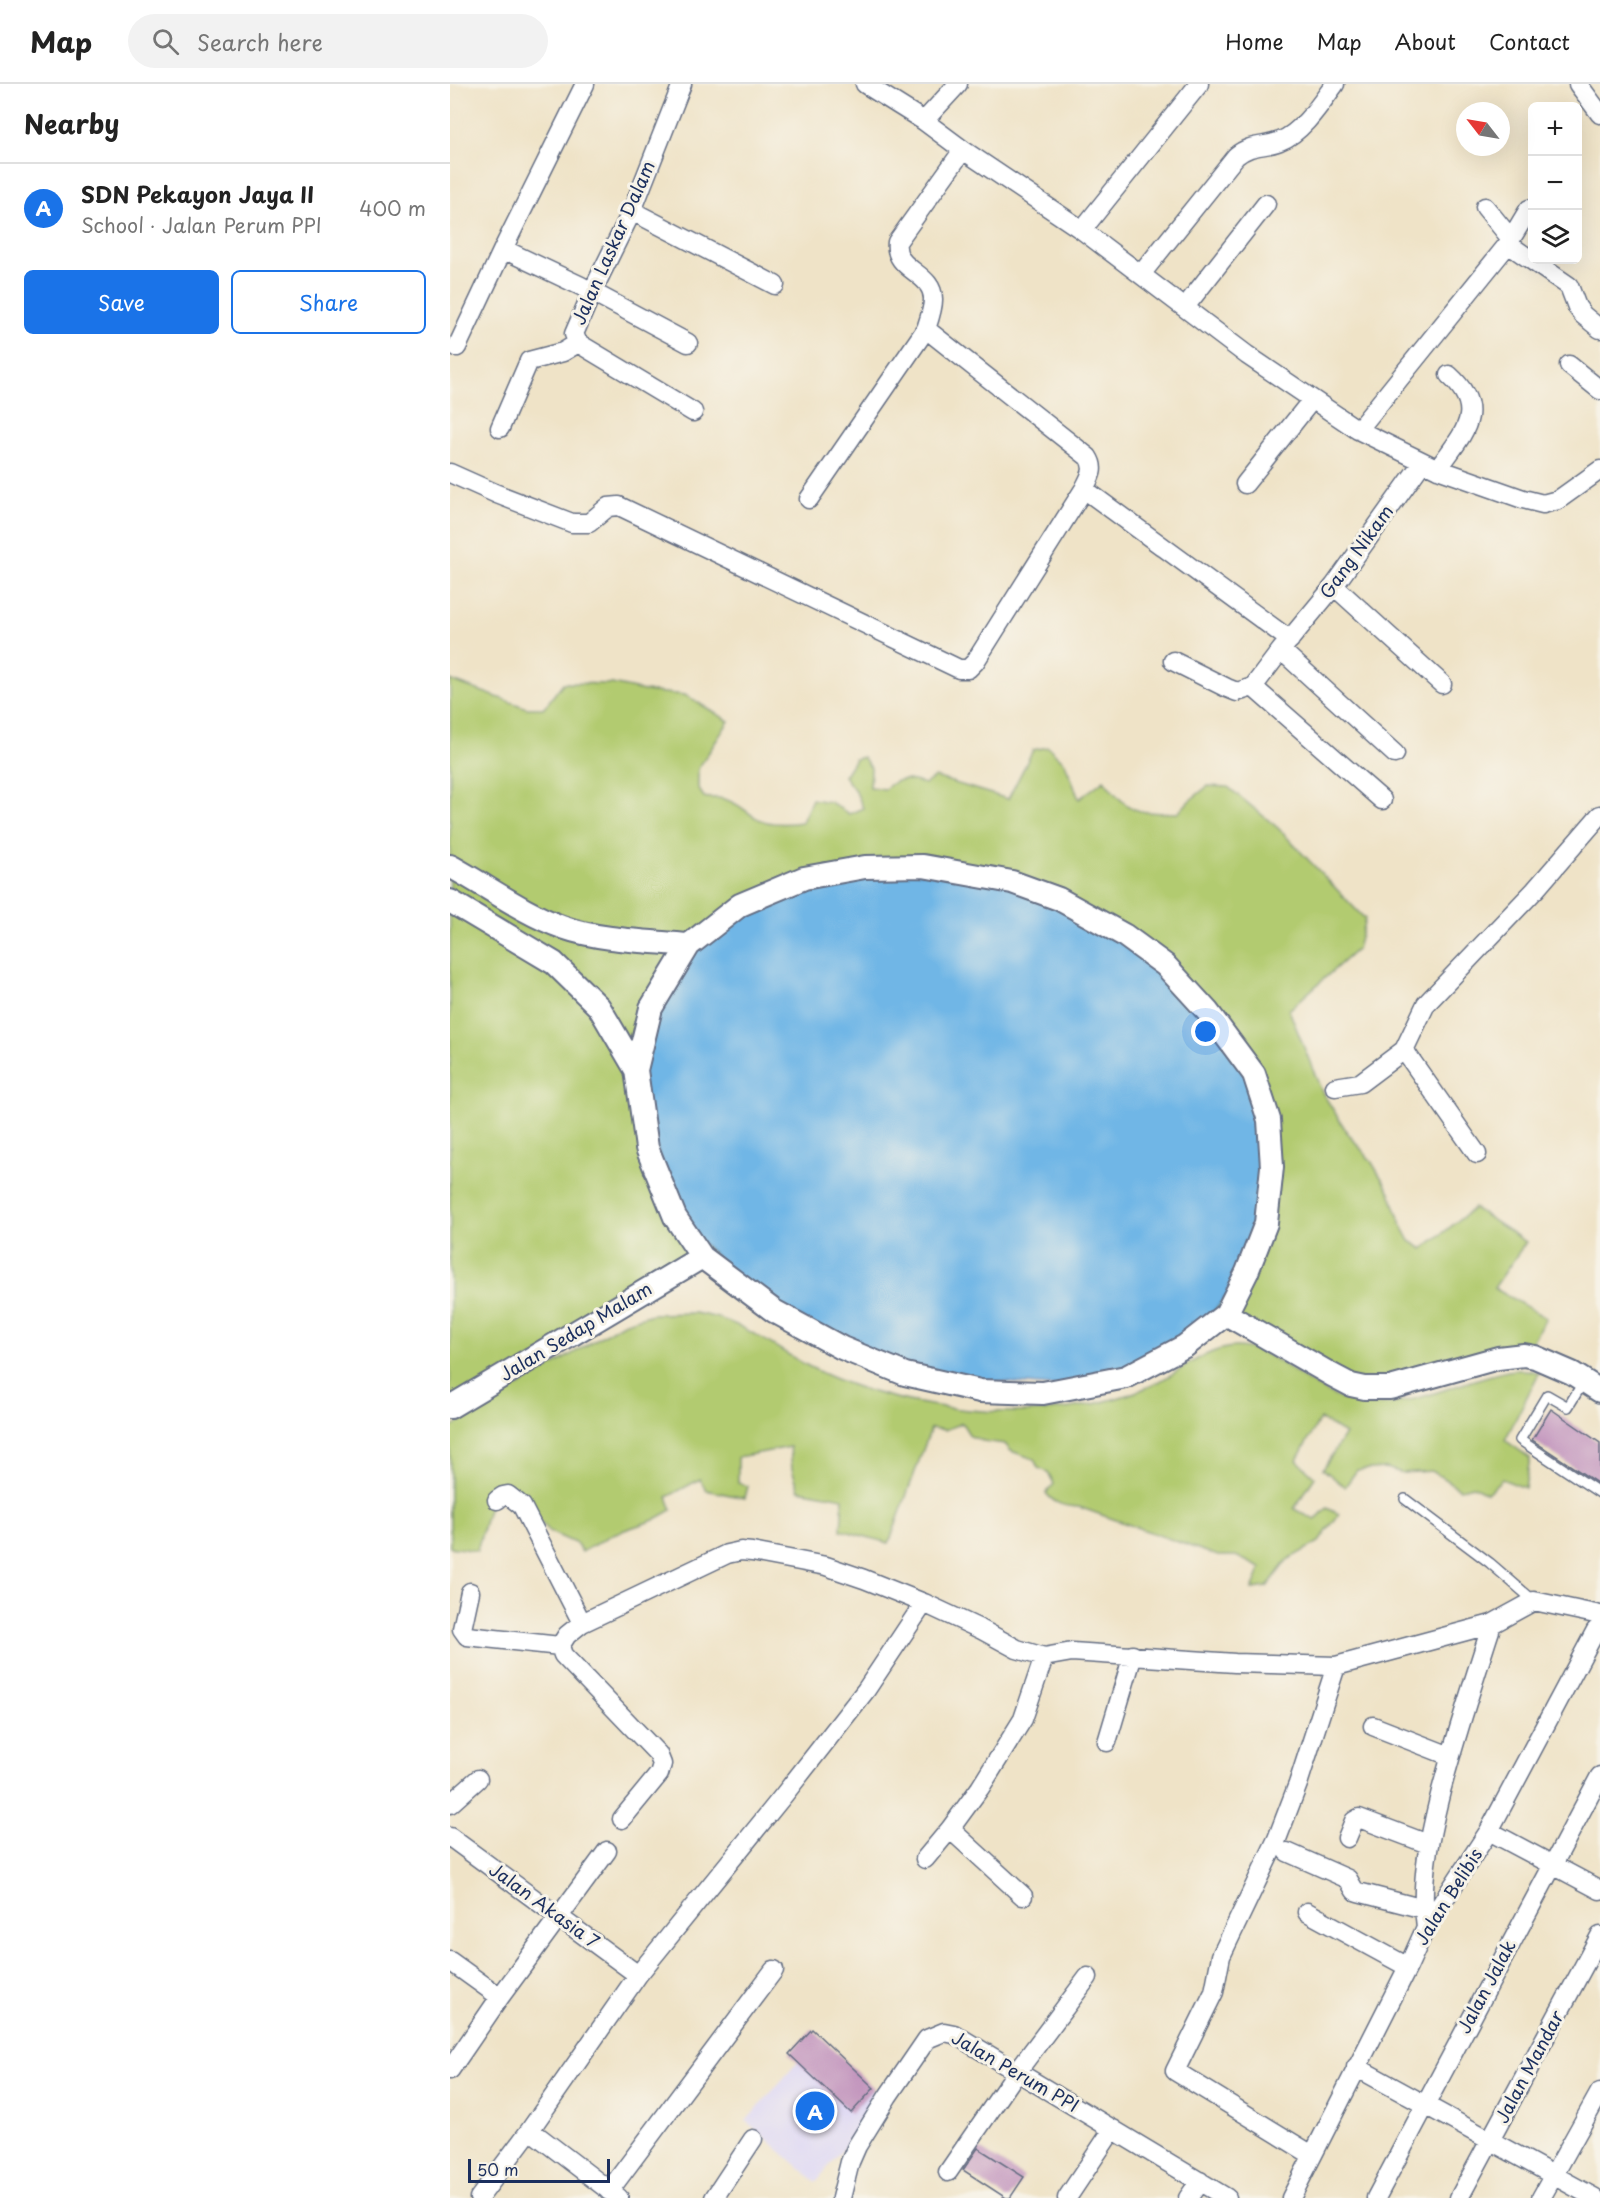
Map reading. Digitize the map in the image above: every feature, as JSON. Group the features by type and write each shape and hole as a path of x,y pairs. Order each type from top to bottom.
{"street":[{"path":"457,347 585,84"},
{"name":"Jalan Laskar Dalam","path":"682,84 632,212 574,331 578,343 693,412"},
{"path":"865,84 924,121 1082,230 1142,273 1246,355 1311,401 1358,430 1430,466 1543,504 1558,500 1600,470"},
{"path":"924,121 958,84"},
{"path":"1082,230 1199,84"},
{"path":"1142,273 1236,156 1246,148 1283,140 1311,117 1335,84"},
{"path":"1578,84 1600,114"},
{"path":"809,499 926,329 933,299 931,286 899,258 896,251 897,242 963,150"},
{"path":"1185,307 1266,204"},
{"path":"1485,207 1510,242 1569,286 1577,307 1600,329"},
{"path":"1358,430 1510,242 1529,210"},
{"path":"632,212 775,285"},
{"path":"503,249 592,292 688,343"},
{"path":"450,473 572,524 589,523 608,507 619,506 963,670 968,669 975,662 1084,489 1093,471 1088,457 926,329"},
{"path":"500,428 529,361 563,352 578,343"},
{"path":"1569,365 1600,390"},
{"name":"Gang Nikam","path":"1253,687 1469,419 1470,407 1466,394 1449,375"},
{"path":"1245,484 1311,401"},
{"path":"1084,489 1285,645 1395,754"},
{"path":"1334,586 1442,684"},
{"path":"1173,661 1237,692 1253,687 1382,800"},
{"path":"1335,1087 1360,1083 1404,1050 1426,1004 1599,820"},
{"path":"450,866 530,913 562,927 581,933 689,945"},
{"path":"923,866 1012,882 1059,899 1124,935 1166,965 1208,1012 1254,1074 1269,1120 1272,1167 1266,1223 1247,1272 1226,1314 1185,1346 1126,1377 1043,1393 980,1391 905,1374 842,1348 774,1311 702,1257 675,1217 646,1148 636,1070 651,1008 689,945 740,905 804,878 865,867 923,866"},
{"path":"450,901 554,963 599,1007 636,1070"},
{"path":"1404,1050 1477,1154"},
{"name":"Jalan Sedap Malam","path":"450,1407 702,1257"},
{"path":"1226,1314 1332,1375 1365,1388 1390,1388 1510,1355 1536,1357 1592,1386"},
{"path":"497,1500 503,1496 511,1496 522,1506 582,1623"},
{"path":"560,1646 567,1635 582,1623 727,1554 741,1551 826,1566 924,1603 1017,1649 1044,1657 1072,1652 1235,1663 1336,1666 1492,1624 1534,1601 1598,1623"},
{"path":"470,1592 462,1629 466,1636 560,1646"},
{"path":"479,2198 530,2130 638,1975 866,1690 924,1603"},
{"name":"Jalan Belibis","path":"1291,2198 1408,1967 1425,1918 1490,1831 1598,1623"},
{"path":"1287,1852 1347,1879 1354,1891 1425,1918 1428,1844 1450,1755 1492,1624"},
{"path":"560,1646 563,1654 658,1754 661,1761 659,1774 622,1819"},
{"path":"1107,1742 1133,1655"},
{"path":"924,1859 950,1829 980,1788 1023,1719 1044,1657"},
{"path":"1312,2155 1175,2071 1214,1992 1221,1956 1277,1839 1298,1784 1336,1666"},
{"path":"1373,1726 1450,1755"},
{"name":"Jalan Jalak","path":"1376,2198 1600,1776"},
{"path":"450,1804 478,1779"},
{"path":"1347,1838 1354,1821 1359,1818 1428,1844"},
{"path":"950,1829 1023,1896"},
{"path":"1490,1831 1600,1890"},
{"name":"Jalan Akasia 7","path":"450,1837 638,1975"},
{"path":"450,2070 558,1916 607,1851"},
{"path":"1307,1912 1408,1967"},
{"name":"Jalan Mandar","path":"1459,2198 1600,1936"},
{"path":"450,1961 500,1997"},
{"path":"530,2130 614,2194 774,1970"},
{"path":"948,2172 1016,2073 1088,1977"},
{"name":"Jalan Perum PPI","path":"841,2198 849,2162 888,2096 927,2040 944,2032 954,2034 1227,2198"},
{"path":"1356,2067 1595,2198"},
{"path":"1541,2198 1600,2092"},
{"path":"1067,2198 1113,2129"},
{"path":"714,2198 753,2139"},
{"path":"1188,2198 1200,2181"}],"lane":[{"path":"1592,1386 1568,1407 1547,1395 1520,1440 1600,1493"},
{"path":"1406,1499 1490,1563 1534,1601"}],"shaded area":[{"path":"818,2039 882,2101 816,2182 746,2121"}],"green space":[{"path":"450,680 527,708 544,708 563,683 612,684 644,691 685,695 729,721 698,769 698,788 704,797 727,800 760,820 772,823 802,822 812,799 830,802 849,814 863,808 856,792 844,776 855,759 863,757 871,768 870,787 885,789 899,780 925,784 935,777 1008,799 1033,750 1048,747 1065,763 1079,799 1104,780 1128,806 1143,812 1178,813 1208,786 1228,787 1278,828 1365,919 1357,949 1289,1010 1322,1092 1347,1132 1371,1161 1390,1192 1401,1224 1410,1241 1423,1249 1474,1208 1526,1242 1494,1288 1546,1318 1524,1355 1365,1388 1226,1314 702,1257 450,1407"},
{"path":"694,1313 711,1316 740,1327 808,1366 850,1385 909,1401 980,1411 1066,1409 1122,1397 1158,1382 1212,1352 1234,1347 1251,1349 1267,1355 1333,1396 1373,1405 1412,1399 1501,1372 1531,1371 1539,1373 1505,1440 1530,1458 1525,1488 1502,1479 1487,1493 1473,1486 1460,1489 1432,1471 1403,1473 1385,1468 1357,1470 1345,1487 1323,1469 1345,1434 1320,1419 1297,1460 1315,1477 1294,1509 1315,1520 1327,1508 1339,1514 1319,1542 1287,1560 1267,1587 1252,1589 1261,1568 1236,1556 1218,1556 1079,1507 1057,1502 1046,1493 1054,1484 1048,1472 1038,1468 1034,1459 1011,1451 1005,1444 983,1441 970,1436 962,1423 945,1430 931,1428 889,1543 841,1530 843,1498 799,1490 792,1469 790,1447 738,1457 738,1483 748,1486 745,1498 706,1490 700,1479 667,1497 672,1510 654,1520 613,1534 582,1552 577,1544 550,1532 510,1490 491,1497 477,1551 450,1547 450,1428 623,1323 652,1314"}],"water":[{"path":"865,867 1012,882 1124,935 1254,1074 1272,1167 1248,1270 1185,1346 1075,1388 905,1374 774,1311 675,1217 636,1070 689,945 740,905"}],"building":[{"path":"1551,1409 1600,1443 1600,1485 1532,1440"},
{"path":"812,2029 874,2088 851,2113 789,2054"},
{"path":"978,2148 1024,2177 1010,2198 1006,2198 963,2170"}],"place":[{"name":"SDN Pekayon Jaya II","path":"815,2111"}]}
